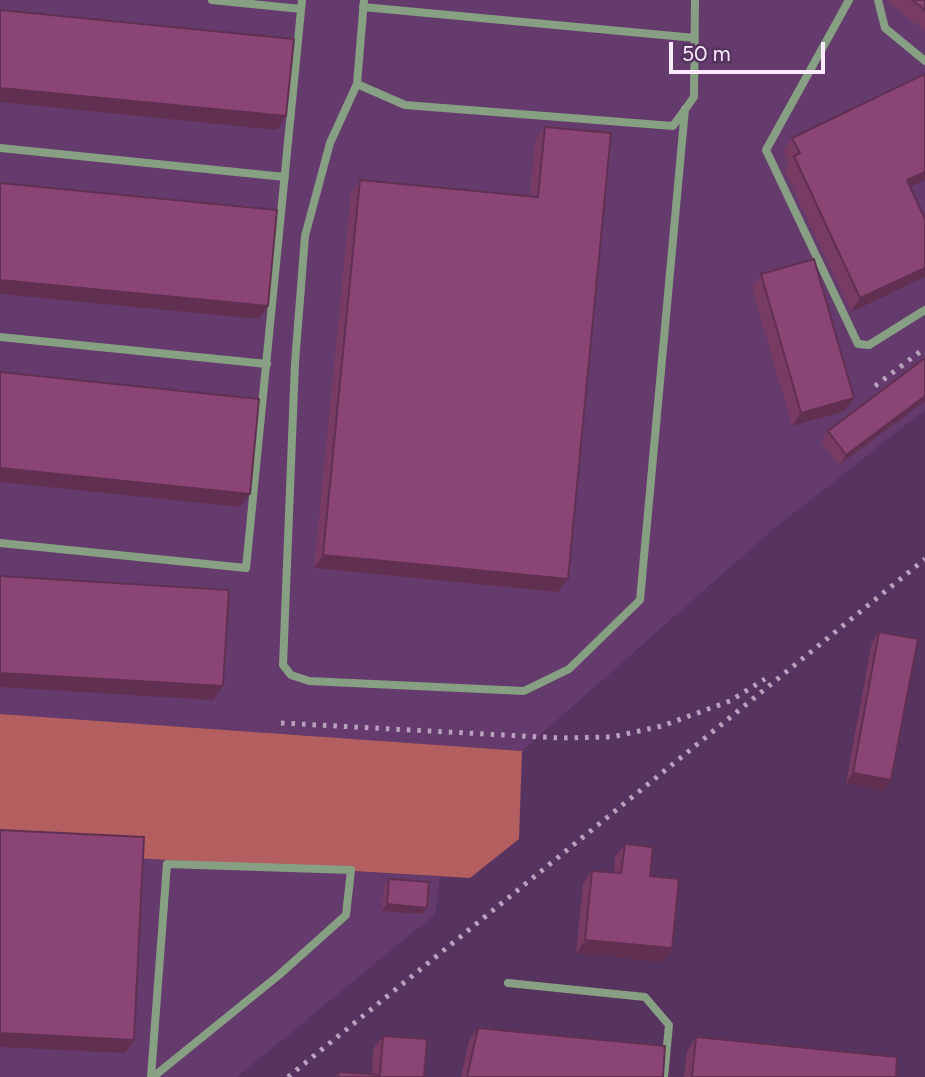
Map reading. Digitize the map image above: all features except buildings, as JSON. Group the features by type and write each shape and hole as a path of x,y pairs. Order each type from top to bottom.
{"lane":[{"path":"0,543 246,568 302,4 212,0"},
{"path":"357,83 405,105 673,126 694,97 695,0"},
{"path":"849,0 766,150 858,345 869,345 925,310"},
{"path":"878,0 884,28 925,61"},
{"path":"685,109 640,600 569,669 524,691 309,681 290,675 283,665 295,363 305,236 330,143 357,83 364,4 695,38"},
{"path":"0,148 285,177"},
{"path":"0,337 267,363"},
{"path":"167,864 351,870 346,915 279,975 152,1077 167,864"},
{"path":"508,983 645,997 669,1025 664,1077"}],"shaded area":[{"path":"0,0 925,0 925,410 771,531 522,751 0,714"},
{"path":"0,714 522,751 519,839 470,878 0,850"},
{"path":"0,850 440,877 435,914 237,1077 0,1077"}],"railway":[{"path":"875,386 925,348"},
{"path":"288,1077 925,559"},
{"path":"281,723 560,738 612,737 662,726 730,701 765,679"}]}
